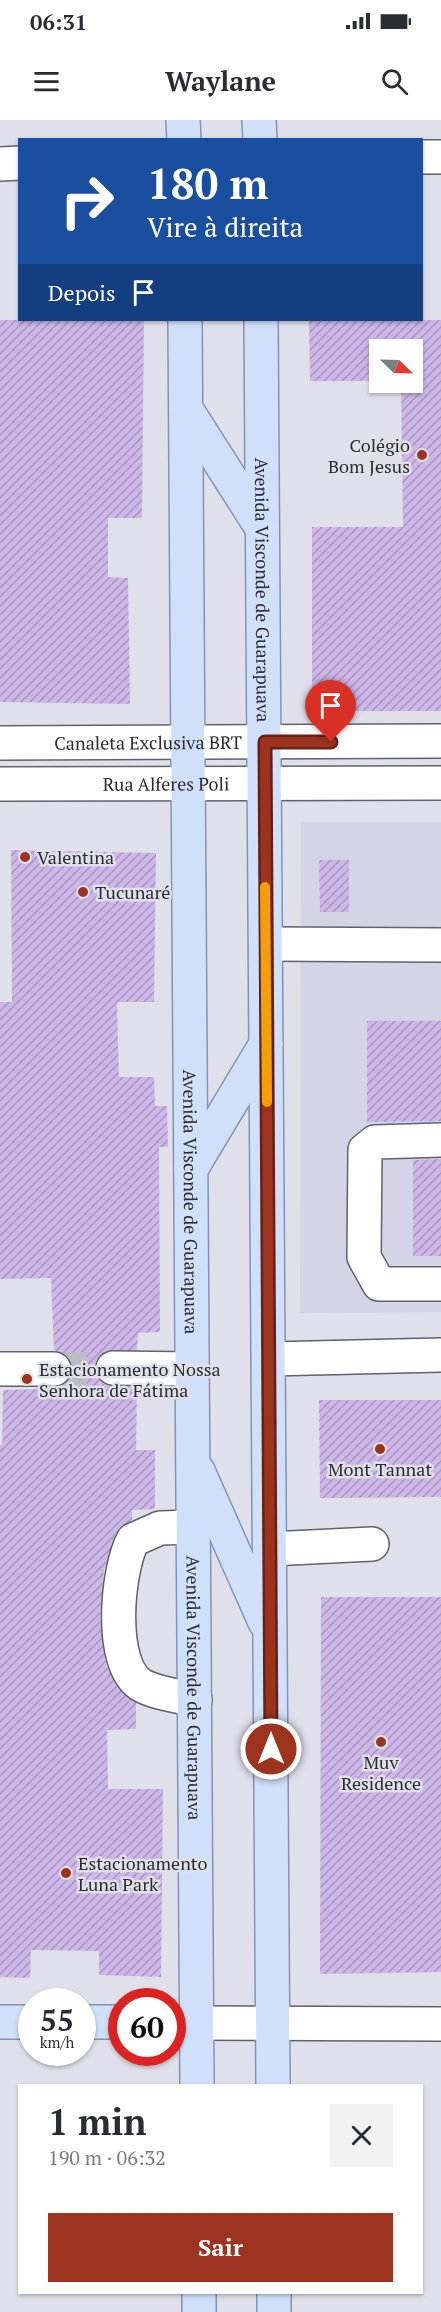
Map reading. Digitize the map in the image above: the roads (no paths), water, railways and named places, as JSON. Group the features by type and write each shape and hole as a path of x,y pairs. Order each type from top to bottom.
{"main road":[{"path":"183,120 184,138"},
{"path":"259,120 260,138"},
{"name":"Avenida Visconde de Guarapuava","path":"185,321 195,1700 185,1988"},
{"name":"Avenida Visconde de Guarapuava","path":"261,321 273,2084"},
{"path":"186,408 262,528"},
{"path":"191,1169 266,1044"},
{"path":"193,1461 271,1634"},
{"path":"0,2022 18,2022"},
{"name":"Avenida Visconde de Guarapuava","path":"186,2033 197,2084"},
{"path":"198,2294 199,2312"},
{"path":"274,2294 274,2312"}],"street":[{"path":"423,157 441,157"},
{"path":"0,164 18,164"},
{"name":"Canaleta Exclusiva BRT","path":"0,743 441,741"},
{"name":"Rua Alferes Poli","path":"0,784 441,783"},
{"path":"266,944 441,945"},
{"path":"441,1140 375,1142 365,1150 364,1245 364,1257 379,1284 441,1284"},
{"path":"269,1359 441,1355"},
{"path":"113,1368 192,1369"},
{"path":"0,1369 54,1369"},
{"path":"194,1527 160,1528 133,1540 121,1574 120,1606 121,1650 126,1670 142,1685 195,1700"},
{"path":"270,1549 372,1544"},
{"path":"186,2023 441,2024"}],"tunnel":[{"path":"54,1369 113,1368"}],"place":[{"name":"Colégio Bom Jesus","path":"422,455"},
{"name":"Valentina","path":"25,857"},
{"name":"Tucunaré","path":"83,892"},
{"name":"Estacionamento Nossa Senhora de Fátima","path":"27,1379"},
{"name":"Mont Tannat","path":"380,1449"},
{"name":"Muv Residence","path":"381,1742"},
{"name":"Estacionamento Luna Park","path":"66,1873"}]}
